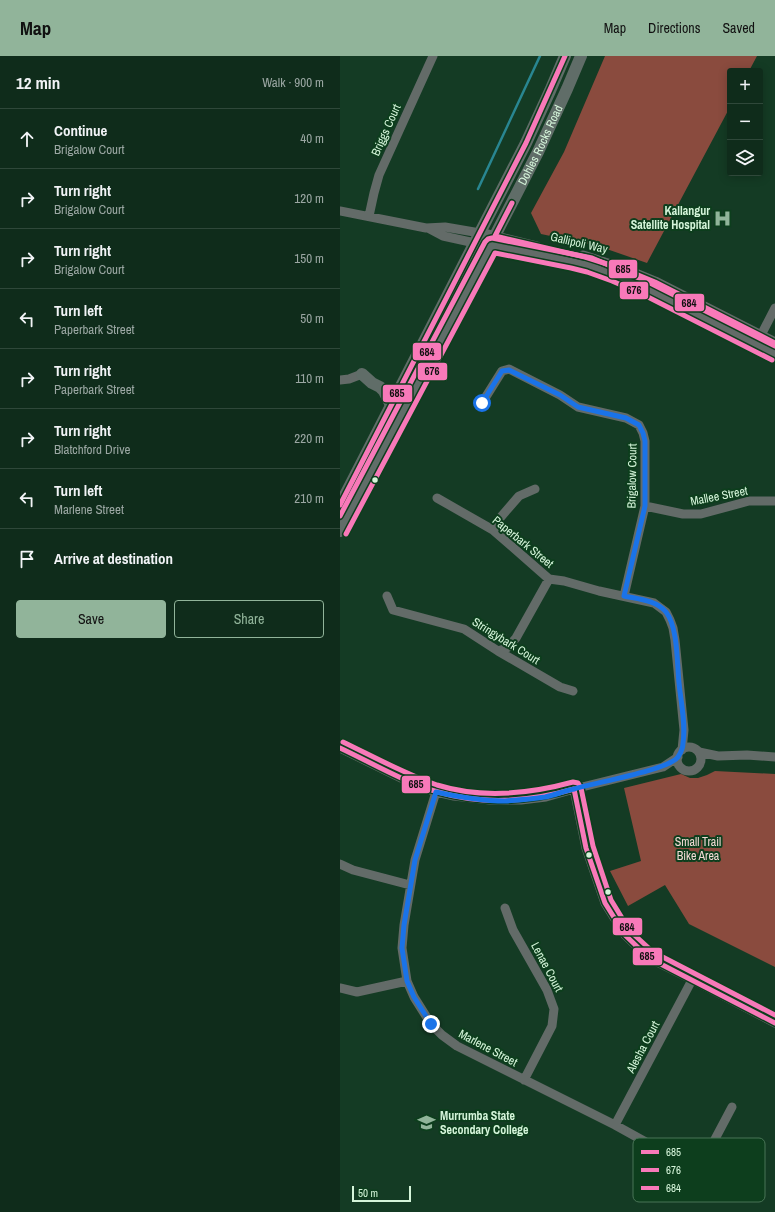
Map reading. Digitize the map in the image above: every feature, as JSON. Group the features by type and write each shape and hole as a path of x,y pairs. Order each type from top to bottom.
{"main road":[{"name":"Dohles Rocks Road","path":"340,530 344,500 538,117 565,56"},
{"name":"Dohles Rocks Road","path":"344,500 448,327 546,137 581,56"},
{"path":"362,374 384,391 391,405"}],"street":[{"name":"Briggs Court","path":"369,216 379,175 433,56"},
{"path":"340,211 426,228 445,227 477,238"},
{"name":"Gallipoli Way","path":"477,238 493,240 602,270 759,340 775,343"},
{"path":"759,340 775,308"},
{"name":"Gallipoli Way","path":"759,340 775,354"},
{"name":"Brigalow Court","path":"482,403 502,371 509,370 560,395 578,407 626,418 639,425 645,441 645,506 624,596"},
{"path":"340,380 349,380 362,374"},
{"path":"493,530 500,518 519,496 535,489"},
{"name":"Paperbark Street","path":"437,498 493,530 549,579 564,581 599,591 654,603 666,612 673,628 675,640 684,730 680,754"},
{"name":"Mallee Street","path":"645,506 683,514 701,514 749,501 775,501"},
{"path":"498,651 507,648 516,638 549,579"},
{"name":"Stringybark Court","path":"387,596 393,610 464,628 498,651 560,687 573,691"},
{"name":"Paperbark Street","path":"684,730 696,750"},
{"path":"340,748 407,781 436,792 484,800 505,801 546,797 574,788 663,767 694,770 698,767 701,758 696,750"},
{"path":"663,767 687,748 718,756 747,755 775,757"},
{"path":"680,754 679,763 682,768"},
{"path":"700,763 718,756"},
{"path":"574,788 586,848 605,903 624,935 649,958 775,1023"},
{"name":"Marlene Street","path":"436,792 415,860 404,925 402,948 407,981 414,997 431,1024 442,1035 457,1046 638,1138"},
{"path":"340,864 353,870 410,884"},
{"name":"Lenae Court","path":"505,908 514,930 547,990 554,1009 552,1026 524,1080"},
{"name":"Alesha Court","path":"615,1125 692,980"},
{"path":"340,988 357,992 407,981"},
{"name":"Marlene Street","path":"716,1138 732,1107"}],"green space":[{"path":"605,56 757,56 751,68 727,68 727,113 647,263 598,246 541,234 531,213 564,152"},
{"name":"Small Trail Bike Area","path":"715,771 775,774 775,967 689,924 665,885 628,906 610,871 641,861 624,788 681,774 690,778 698,778"}],"waterway":[{"path":"478,189 540,56"}],"transit line":[{"name":"685","path":"340,505 526,143 565,56"},
{"name":"685","path":"512,203 495,236 585,257 626,270 655,282 775,343"},
{"name":"684","path":"340,516 485,242 488,239 492,238 592,258 648,282 775,346"},
{"name":"676","path":"346,534 495,253 571,268 612,281 642,294 772,360"},
{"name":"684","path":"343,742 413,776 437,785 471,792 522,792 540,790 573,782 578,783 581,788 593,846 611,900 630,931 653,952 775,1015"},
{"name":"685","path":"340,748 388,772 425,788 472,799 523,799 540,797 574,789 586,848 605,903 625,935 649,958 775,1023"}],"place":[{"name":"Kallangur Satellite Hospital","path":"723,218"},
{"name":"Murrumba State Secondary College","path":"427,1123"}],"route":[{"path":"431,1024 414,997 407,981 402,948 410,884 415,860 436,792 477,799 505,801 546,797 574,788 663,767 678,757 682,750 683,744 684,730 677,657 673,628 670,620 666,612 654,603 624,596 645,506 645,441 639,425 626,418 578,407 560,395 509,370 502,371 482,403"}]}
